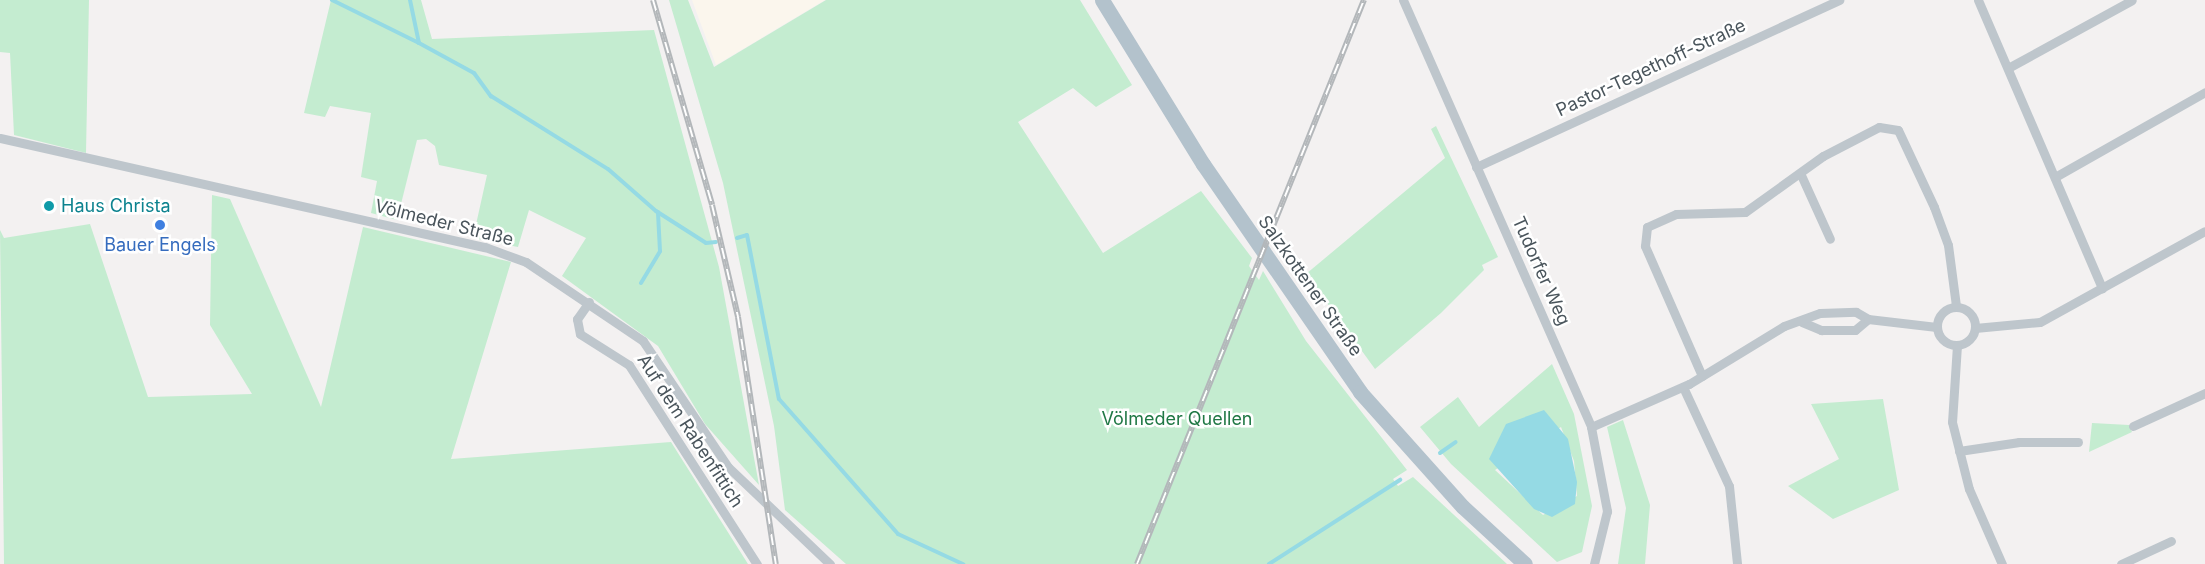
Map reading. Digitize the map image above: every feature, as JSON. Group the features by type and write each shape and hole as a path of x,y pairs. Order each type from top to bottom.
{"main road":[{"name":"Salzkottener Straße","path":"1102,0 1203,164 1360,392 1463,507 1526,564"}],"street":[{"name":"Tudorfer Weg","path":"1403,0 1591,427 1607,511 1594,564"},
{"name":"Pastor-Tegethoff-Straße","path":"1476,167 1839,0"},
{"path":"1978,0 2102,288"},
{"path":"2008,68 2132,0"},
{"path":"2055,177 2205,92"},
{"path":"1702,376 1645,246 1647,227 1676,214 1745,212 1869,130 1888,126 1898,130 1948,246 1956,306 1973,317 1975,328 1966,342 1957,345 1942,338 1937,327 1939,318 1956,306"},
{"name":"Völmeder Straße","path":"0,138 485,247 526,262 589,302 643,341 728,467 830,564"},
{"path":"1801,175 1830,239"},
{"path":"1975,328 2040,322 2205,231"},
{"name":"Auf dem Rabenfittich","path":"589,302 577,319 580,334 629,366 757,564"},
{"path":"1591,427 1683,387 1784,326 1802,322 1820,313 1856,312 1868,320 1937,327"},
{"path":"1802,322 1821,330 1855,330 1868,320"},
{"path":"1957,345 1952,422 1969,489 2002,564"},
{"path":"1683,387 1729,486 1737,564"},
{"path":"2133,426 2205,393"},
{"path":"1959,451 2019,442 2078,442"},
{"path":"2121,564 2171,541"}],"shaded area":[{"path":"692,0 825,0 716,65"}],"green space":[{"path":"0,0 89,0 86,153 14,135 10,53 0,52"},
{"path":"331,0 421,0 432,39 654,30 719,267 759,485 705,424 658,346 562,276 586,238 529,210 518,247 473,238 487,175 439,165 435,146 426,139 417,140 397,220 371,213 377,181 361,177 371,113 330,106 325,117 304,113"},
{"name":"Völmeder Quellen","path":"669,0 688,0 714,67 826,0 1080,0 1132,85 1096,107 1073,88 1018,122 1103,253 1201,191 1252,258 1249,266 1259,280 1263,271 1306,341 1407,470 1393,479 1398,486 1413,477 1507,564 846,564 785,510 774,426 723,183"},
{"path":"1436,126 1498,257 1482,265 1484,270 1441,313 1375,369 1306,274 1445,158 1431,129"},
{"path":"212,195 230,199 321,407 363,227 511,262 451,459 671,442 748,564 4,564 0,230 4,238 90,224 148,397 252,394 210,325"},
{"path":"1552,364 1574,414 1592,506 1582,552 1557,562 1451,464 1420,427 1458,397 1479,427","holes":["1561,427 1574,461 1577,496 1543,515 1495,470"]},
{"path":"1883,399 1899,490 1833,519 1788,486 1839,459 1811,404"},
{"path":"1623,420 1650,505 1645,564 1618,564 1626,508 1607,427"},
{"path":"2092,423 2129,425 2132,432 2089,452"}],"water":[{"path":"1544,410 1568,439 1577,482 1575,504 1552,517 1534,509 1489,459 1506,424"}],"waterway":[{"path":"332,0 419,43"},
{"path":"410,0 419,43 474,73 491,96 608,169 656,211 706,243 716,242"},
{"path":"641,283 660,251 658,212"},
{"path":"737,238 747,235 779,399 898,534 963,564"},
{"path":"1440,453 1456,442"},
{"path":"1269,564 1400,480"}],"railway":[{"path":"653,0 712,205 738,317 776,564"},
{"path":"1137,564 1364,0"}],"place":[{"name":"Haus Christa","path":"49,206"},
{"name":"Bauer Engels","path":"160,225"}]}
